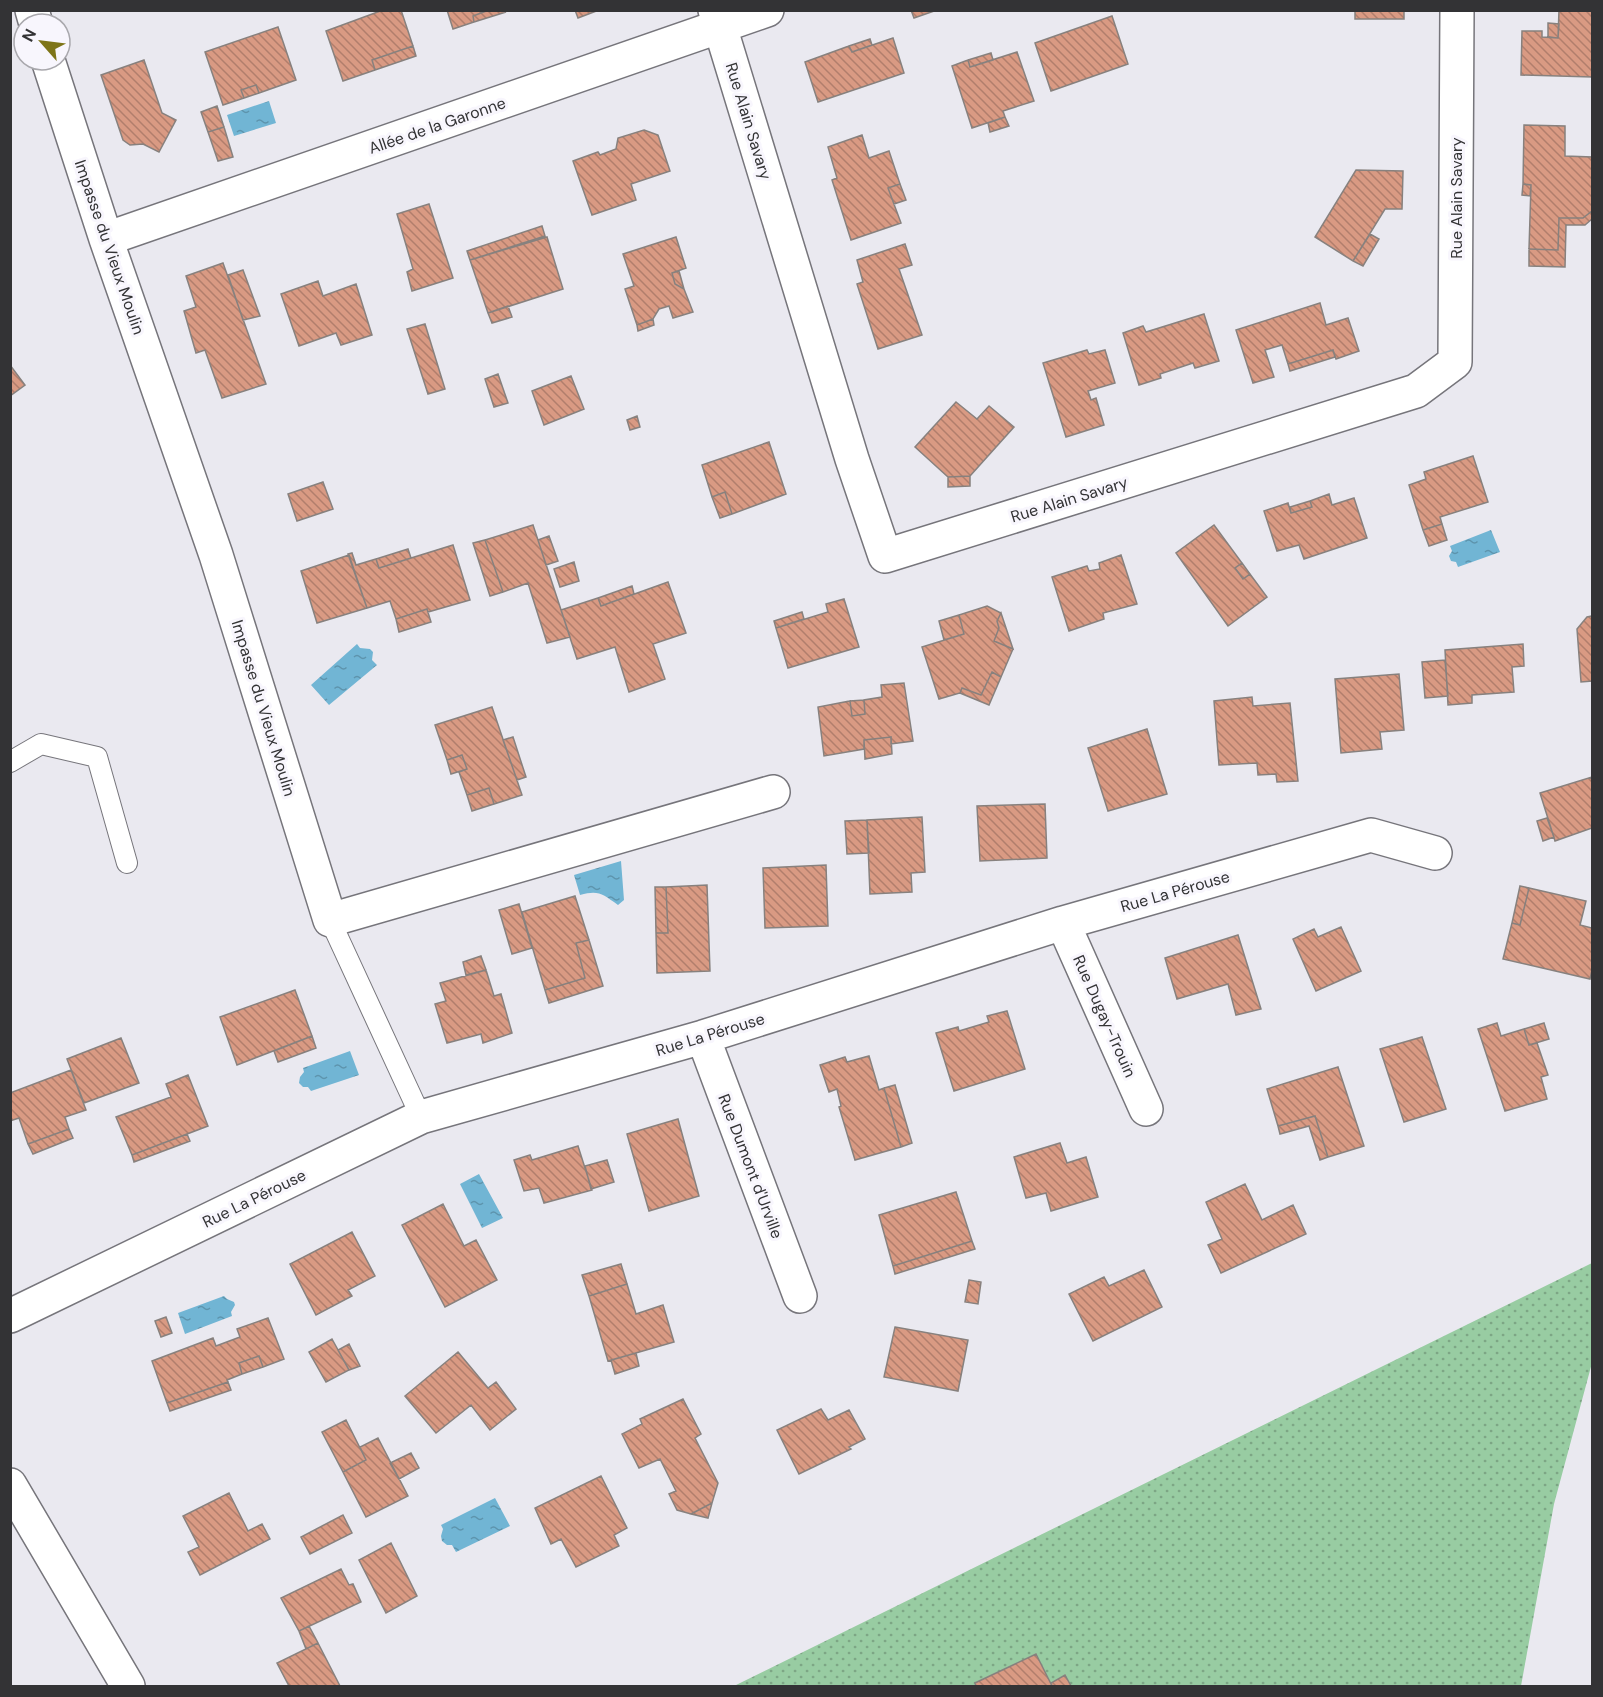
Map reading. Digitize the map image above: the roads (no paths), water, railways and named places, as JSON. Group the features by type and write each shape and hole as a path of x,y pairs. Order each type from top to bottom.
{"street":[{"name":"Allée de la Garonne","path":"106,239 718,19 767,10"},
{"name":"Rue Alain Savary","path":"718,19 852,459 885,556 1416,391 1455,362 1457,10"},
{"name":"Impasse du Vieux Moulin","path":"52,72 106,239 216,555 330,920"},
{"path":"330,920 773,792"},
{"name":"Rue La Pérouse","path":"10,1316 421,1117 703,1037 1063,923 1371,835 1435,853"},
{"name":"Rue Dugay-Trouin","path":"1063,923 1146,1109"},
{"name":"Rue Dumont d'Urville","path":"703,1037 800,1296"},
{"path":"10,1485 128,1686"}],"lane":[{"path":"10,762 41,744 97,757 127,863"},
{"path":"330,920 421,1117"}],"water":[{"path":"269,101 276,123 234,136 227,115"},
{"path":"1491,530 1500,552 1458,567 1456,562 1451,561 1450,546"},
{"path":"357,644 360,648 370,649 373,652 372,660 377,665 329,705 311,685"},
{"path":"621,861 624,900 618,905 600,894 580,895 574,875"},
{"path":"350,1051 359,1075 311,1091 299,1083 304,1072 303,1068"},
{"path":"479,1174 503,1218 482,1228 460,1184"},
{"path":"224,1296 234,1302 232,1316 185,1334 178,1313"},
{"path":"495,1498 510,1526 456,1552 452,1545 447,1545 442,1541 441,1525"}]}
